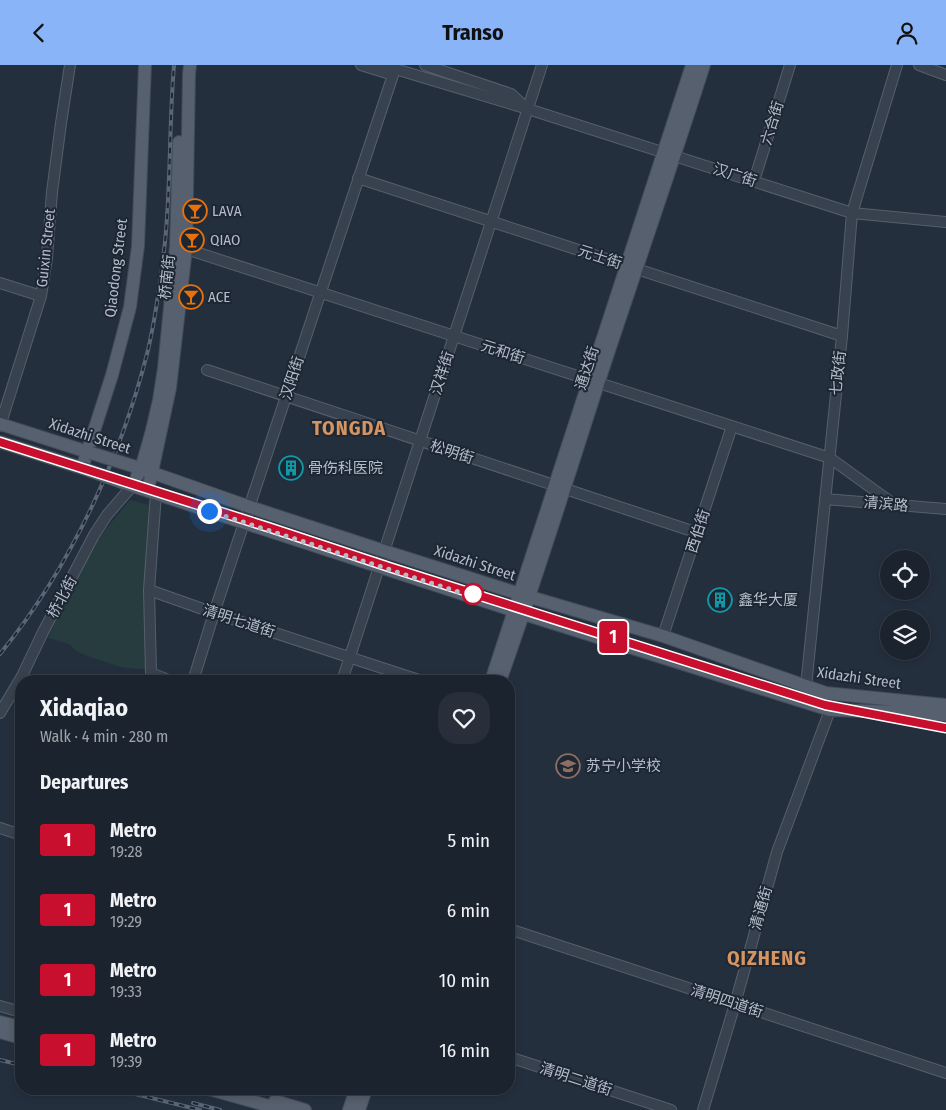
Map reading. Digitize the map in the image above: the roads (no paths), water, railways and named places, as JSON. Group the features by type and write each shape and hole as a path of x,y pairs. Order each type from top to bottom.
{"main road":[{"name":"Qiaodong Street","path":"82,469 89,453 130,307 138,246 145,65"},
{"name":"桥南街","path":"181,247 182,65"},
{"name":"桥南街","path":"128,484 142,469 170,389 181,247 190,65"},
{"name":"通达街","path":"669,154 692,65"},
{"name":"通达街","path":"493,675 525,596 669,154 704,65"},
{"name":"Xidazhi Street","path":"0,424 142,469 384,551 663,637 826,693 946,715"},
{"name":"Xidazhi Street","path":"0,442 519,612 830,710 946,705"},
{"name":"桥南街","path":"142,469 151,492"},
{"name":"通达街","path":"502,675 519,612"},
{"path":"903,706 946,698"},
{"path":"903,706 946,723"},
{"path":"0,1021 15,1025"},
{"path":"0,1032 15,1036"},
{"path":"230,1095 283,1110"},
{"path":"254,1095 305,1110"},
{"path":"350,1110 359,1096"}],"street":[{"name":"Guixin Street","path":"0,424 41,296 52,192 70,65"},
{"name":"汉广街","path":"361,65 510,111 528,109"},
{"name":"汉广街","path":"382,65 528,109 852,213 946,222"},
{"name":"汉广街","path":"402,65 482,91 528,109"},
{"name":"汉广街","path":"426,65 510,94 528,109"},
{"name":"汉祥街","path":"344,675 542,65"},
{"name":"六合街","path":"754,181 790,65"},
{"name":"七政街","path":"806,686 842,336 852,213 897,65"},
{"path":"919,65 946,75"},
{"name":"汉阳街","path":"196,675 214,613 393,75"},
{"name":"元士街","path":"358,178 842,336"},
{"name":"元和街","path":"181,247 830,458 895,505"},
{"path":"0,283 41,296"},
{"name":"松明街","path":"207,370 698,533"},
{"name":"西伯街","path":"663,637 732,426"},
{"name":"桥北街","path":"22,675 94,535 128,484"},
{"path":"151,492 149,590 151,673 156,675"},
{"name":"清滨路","path":"825,499 946,509"},
{"name":"清明七道街","path":"149,590 403,675"},
{"name":"桥北街","path":"0,713 15,688"},
{"name":"清通街","path":"703,1110 777,852 830,710"},
{"path":"0,828 15,833"},
{"name":"清明四道街","path":"515,931 946,1073"},
{"path":"0,1006 15,1010"},
{"name":"清明二道街","path":"515,1059 671,1110"}],"railway":[{"path":"0,654 49,585 90,510 108,471 137,391 148,350 165,242 174,65"},
{"path":"0,1060 15,1064"},
{"path":"139,1095 200,1110"},
{"path":"193,1103 220,1110"}],"metro line":[{"name":"1","path":"0,442 825,705 946,728"}],"place":[{"name":"LAVA","path":"195,211"},
{"name":"QIAO","path":"192,240"},
{"name":"ACE","path":"191,297"},
{"name":"骨伤科医院","path":"291,468"},
{"name":"鑫华大厦","path":"720,600"},
{"name":"苏宁小学校","path":"568,766"}],"district":[{"name":"TONGDA","path":"349,428"},
{"name":"QIZHENG","path":"767,958"}]}
